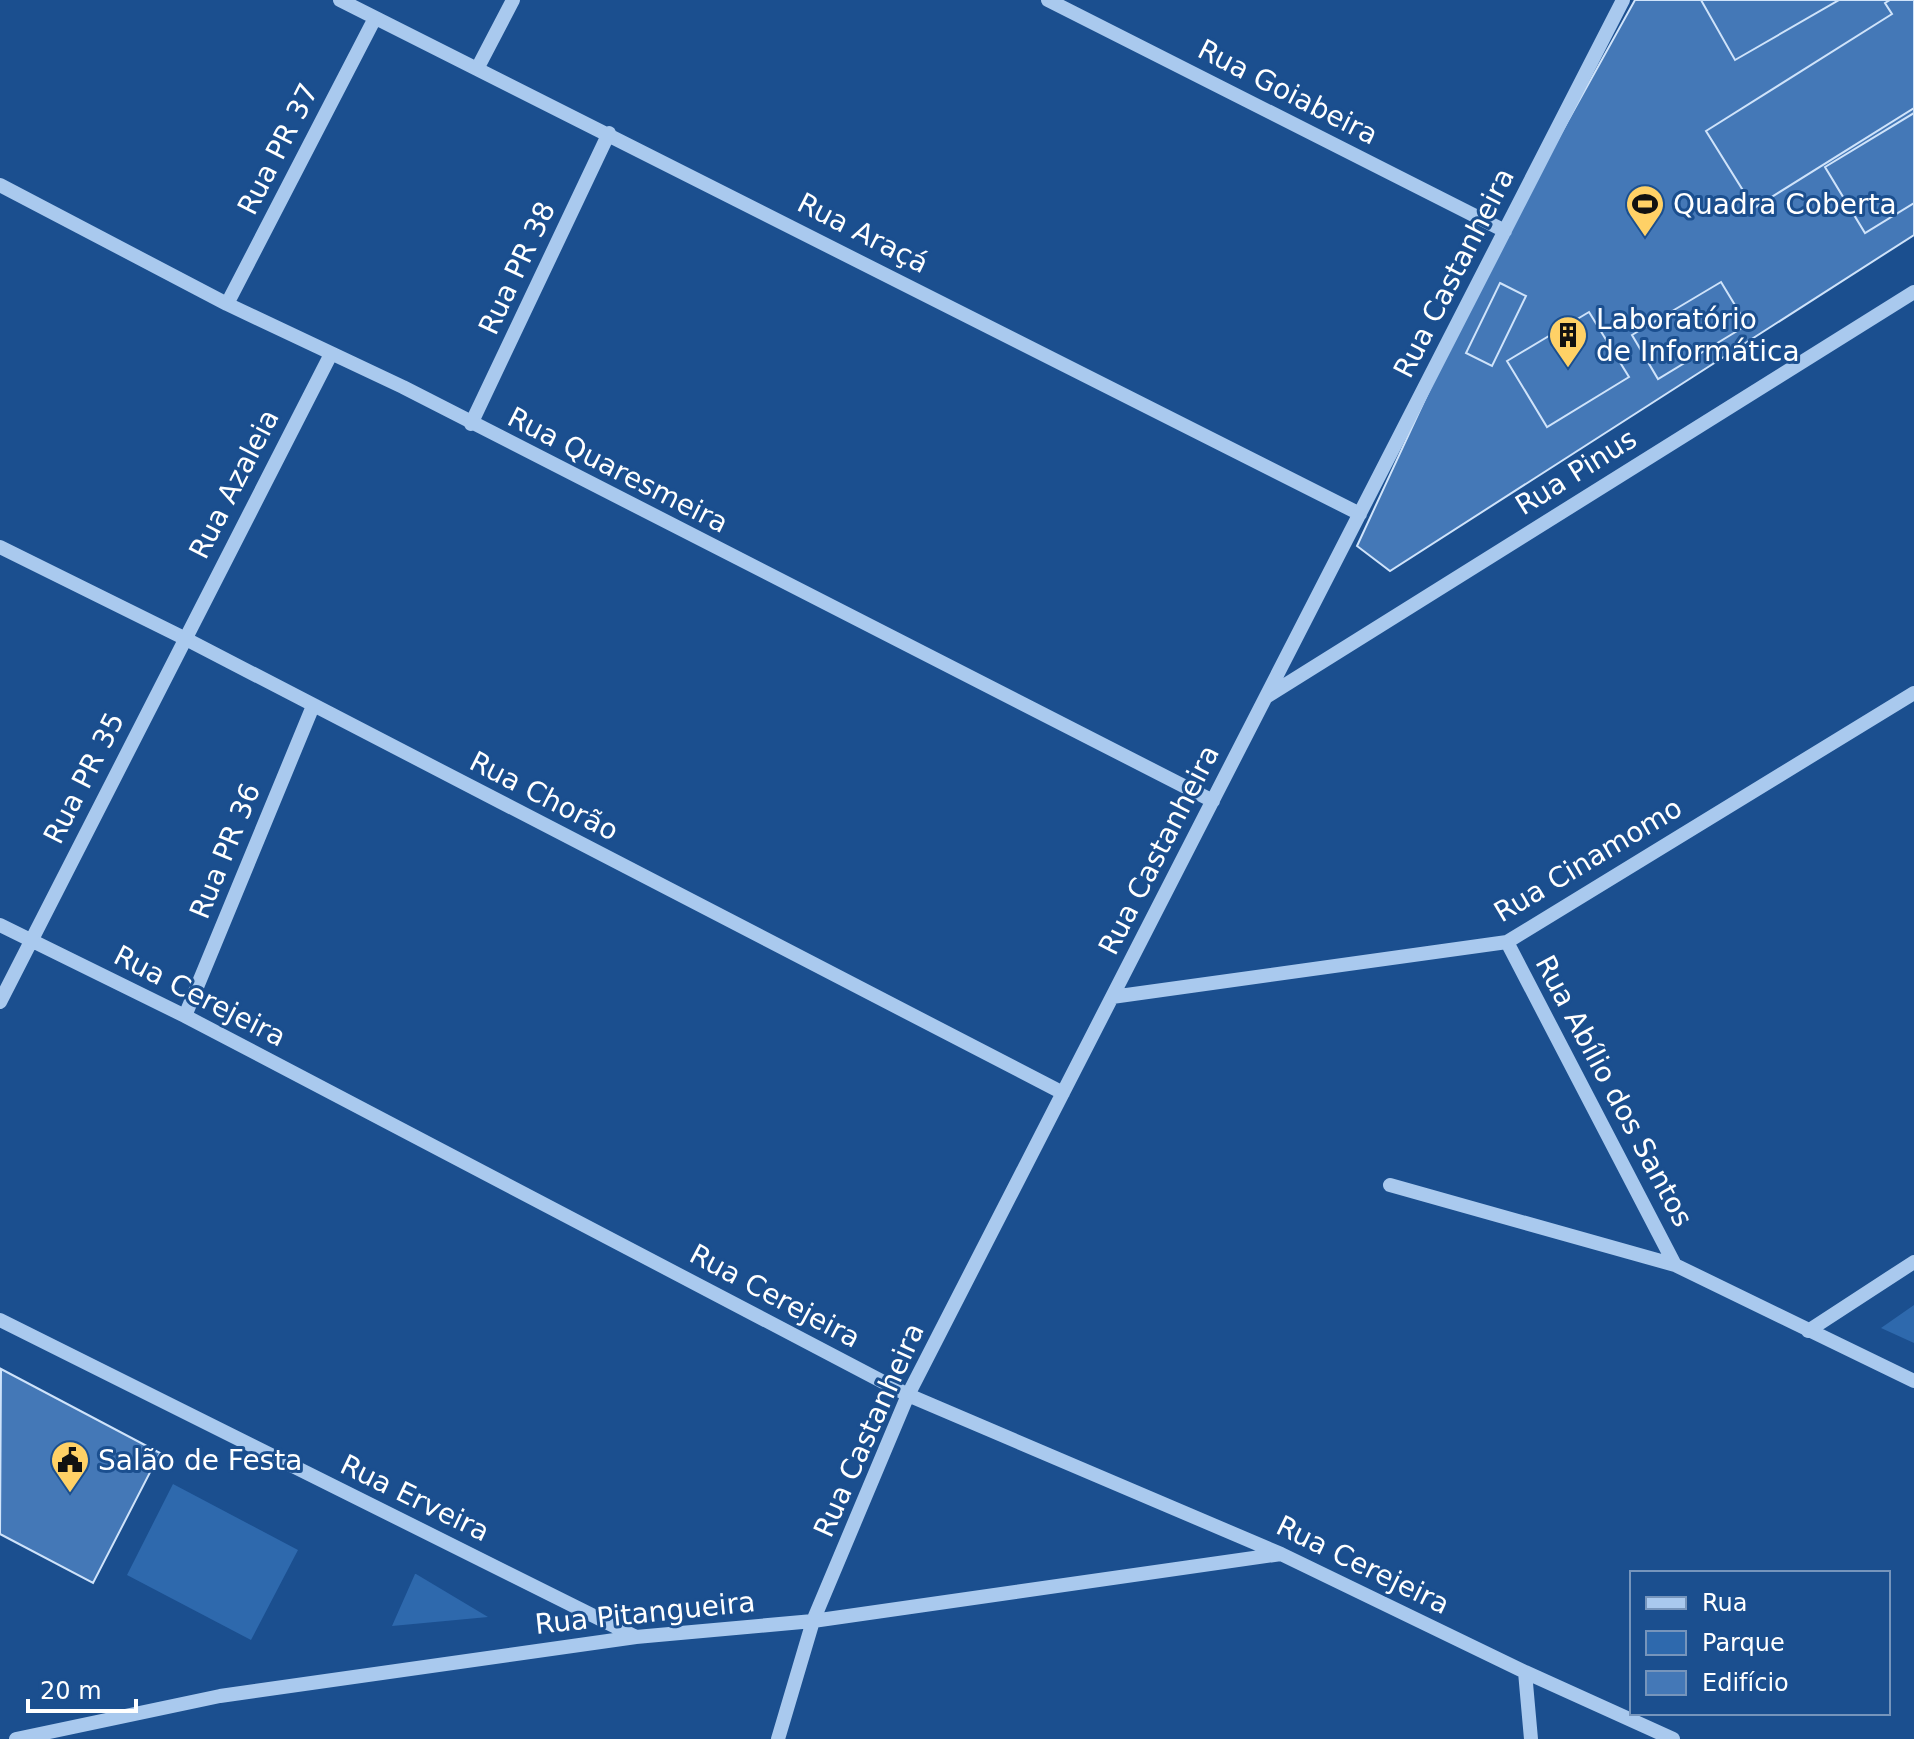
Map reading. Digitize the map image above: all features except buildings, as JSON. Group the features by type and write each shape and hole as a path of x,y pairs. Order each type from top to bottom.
{"street":[{"name":"Rua Araçá","path":"340,0 1360,514"},
{"path":"477,69 513,0"},
{"name":"Rua Goiabeira","path":"1048,0 1505,231"},
{"name":"Rua Castanheira","path":"778,1739 813,1621 908,1395 1623,0"},
{"name":"Rua PR 37","path":"227,304 375,18"},
{"name":"Rua PR 38","path":"471,424 609,133"},
{"name":"Rua Quaresmeira","path":"0,185 227,304 403,387 1213,801"},
{"name":"Rua Pinus","path":"1266,697 1914,292"},
{"name":"Rua Azaleia","path":"184,638 331,354"},
{"name":"Rua Chorão","path":"0,547 184,638 1063,1093"},
{"name":"Rua PR 35","path":"0,1002 184,638"},
{"name":"Rua Cinamomo","path":"1112,997 1507,942 1914,693"},
{"name":"Rua PR 36","path":"185,1016 313,706"},
{"name":"Rua Cerejeira","path":"0,925 185,1016 908,1395 1281,1554 1525,1672 1673,1739"},
{"name":"Rua Abílio dos Santos","path":"1507,942 1675,1265"},
{"name":"Rua Abílio dos Santos","path":"1390,1185 1675,1265 1914,1381"},
{"path":"1808,1331 1914,1262"},
{"name":"Rua Erveira","path":"0,1320 636,1637"},
{"name":"Rua Pitangueira","path":"16,1739 220,1696 636,1637 813,1621 1281,1554"},
{"path":"1525,1672 1531,1739"}],"green space":[{"path":"1914,1305 1914,1343 1881,1328"},
{"path":"173,1484 298,1550 251,1640 127,1575"},
{"path":"416,1574 488,1617 392,1626"}],"place":[{"name":"Quadra Coberta","path":"1645,238"},
{"name":"Laboratório de Informática","path":"1568,369"},
{"name":"Salão de Festa","path":"70,1494"}]}
